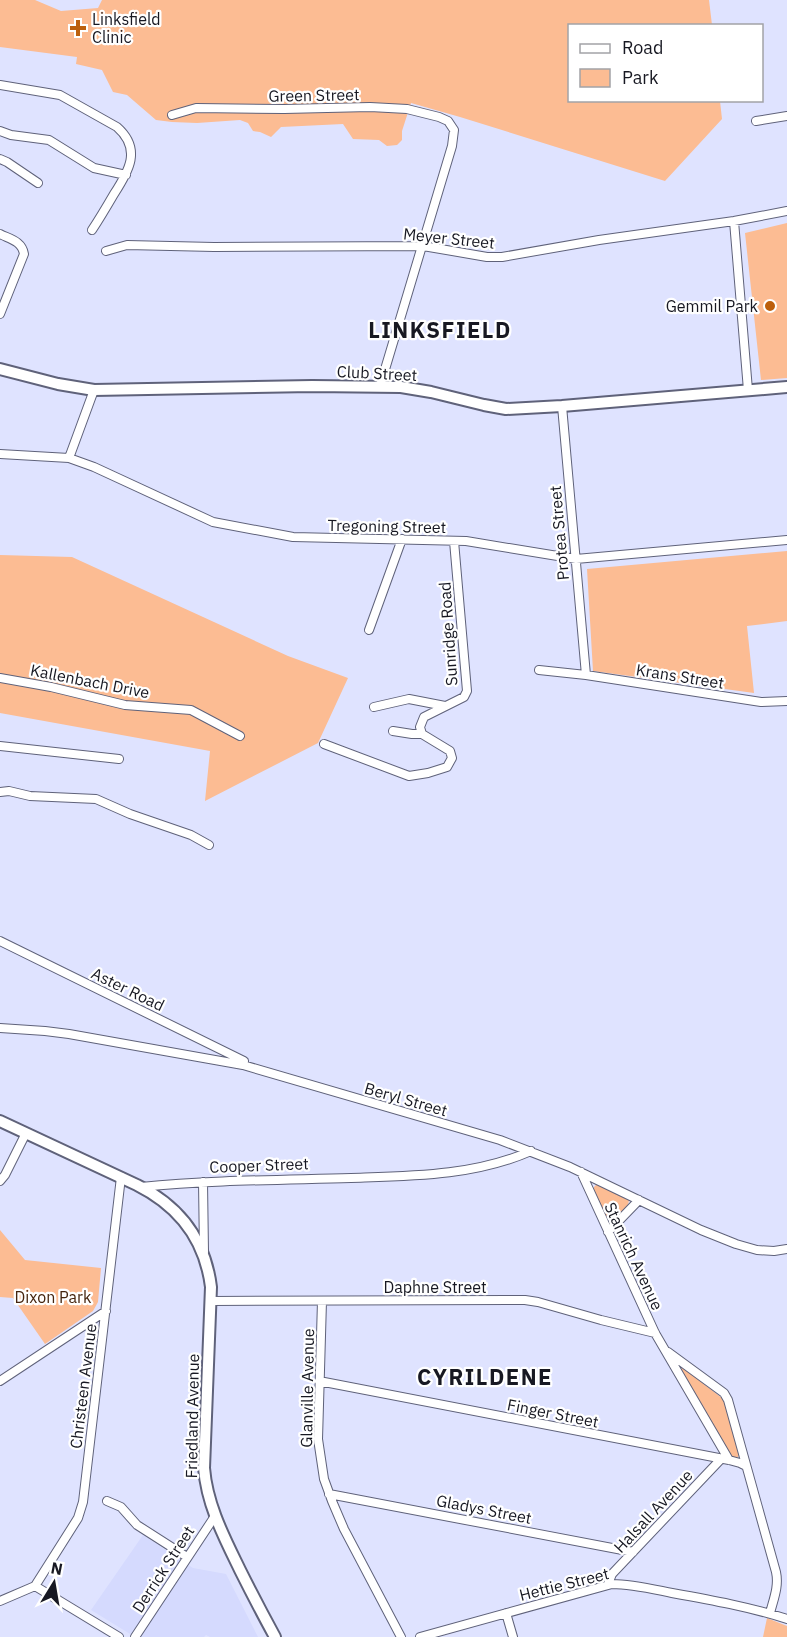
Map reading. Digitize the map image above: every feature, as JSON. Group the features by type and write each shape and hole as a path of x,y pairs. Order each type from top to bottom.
{"main road":[{"name":"Club Street","path":"0,369 58,384 94,390 380,386 414,388 506,409 787,387"},
{"name":"Cooper Street","path":"0,1121 141,1186"},
{"name":"Friedland Avenue","path":"141,1186 166,1202 183,1218 204,1254 210,1280 211,1301 204,1468 206,1488 224,1538 274,1637"}],"street":[{"path":"0,85 58,95 117,127 125,135 131,151 131,162 126,176 92,230"},
{"name":"Green Street","path":"172,116 196,108 384,107 407,109 448,121 453,126 452,146 423,246"},
{"path":"756,121 787,116"},
{"path":"0,131 49,140 94,168 126,176"},
{"path":"0,159 38,183"},
{"name":"Meyer Street","path":"106,251 127,245 178,247 423,246 487,257 502,257 787,211"},
{"path":"734,221 748,390"},
{"path":"0,234 20,243 24,250 23,258 0,314"},
{"path":"380,386 423,246"},
{"path":"69,458 94,390"},
{"name":"Protea Street","path":"562,406 586,675"},
{"name":"Tregoning Street","path":"0,454 69,458 94,467 206,519 293,537 474,542 576,559 787,540"},
{"path":"369,630 402,539"},
{"name":"Sunridge Road","path":"422,734 420,728 424,717 466,694 454,541"},
{"name":"Krans Street","path":"539,670 761,702 787,701"},
{"name":"Kallenbach Drive","path":"0,678 51,687 125,705 189,709 240,736"},
{"path":"374,707 409,699 445,706"},
{"path":"324,744 406,775 414,776 447,767 452,758 450,751 422,734 412,735 393,731"},
{"path":"0,746 119,759"},
{"path":"0,792 96,799 130,814 190,835 208,845"},
{"name":"Aster Road","path":"0,941 243,1063"},
{"name":"Beryl Street","path":"0,1028 69,1034 243,1063 531,1151 581,1172 701,1230 747,1248 766,1251 787,1250"},
{"path":"0,1181 26,1133"},
{"name":"Cooper Street","path":"141,1186 442,1174 483,1166 531,1151"},
{"name":"Stanrich Avenue","path":"581,1172 655,1333 725,1460"},
{"name":"Christeen Avenue","path":"35,1586 78,1518 83,1502 121,1177"},
{"name":"Friedland Avenue","path":"203,1182 204,1254"},
{"path":"608,1232 639,1200"},
{"name":"Daphne Street","path":"211,1301 525,1300 655,1333"},
{"name":"Glanville Avenue","path":"322,1301 318,1443 324,1479 344,1529 401,1637"},
{"path":"0,1381 106,1311"},
{"name":"Stanrich Avenue","path":"664,1350 726,1395 777,1576 777,1591 770,1612"},
{"name":"Finger Street","path":"319,1381 741,1463 746,1466"},
{"name":"Halsall Avenue","path":"608,1584 612,1574 725,1460"},
{"name":"Gladys Street","path":"329,1494 633,1552"},
{"path":"107,1501 121,1508 136,1525 187,1557"},
{"name":"Derrick Street","path":"135,1637 215,1516"},
{"name":"Hettie Street","path":"420,1637 608,1584 627,1585 770,1612 787,1619"},
{"path":"0,1600 35,1586 119,1637"},
{"path":"506,1613 513,1637"}],"shaded area":[{"path":"143,1535 193,1568 226,1574 258,1637 210,1637 206,1635 204,1637 135,1637 91,1610"}],"green space":[{"path":"0,0 35,0 61,11 98,8 102,0 709,0 712,24 568,24 568,102 720,102 722,119 665,181 411,103 402,131 402,140 397,145 387,146 379,140 353,139 343,124 281,127 271,137 253,131 248,123 240,120 197,123 156,120 127,95 113,92 102,70 76,64 77,57 0,47"},
{"name":"Gemmil Park","path":"787,223 787,378 761,380 745,233"},
{"path":"787,551 787,621 747,626 754,693 593,671 587,569"},
{"path":"0,555 72,557 288,656 348,678 318,743 205,801 210,751 0,713"},
{"path":"596,1185 629,1200 627,1207 620,1215 613,1219 606,1216 593,1190"},
{"name":"Dixon Park","path":"0,1230 25,1260 101,1268 98,1302 93,1311 45,1344 13,1298 0,1297"},
{"path":"683,1368 722,1398 725,1403 739,1456 736,1459 731,1457 679,1369"},
{"path":"767,1618 787,1626 787,1637 763,1637"}],"place":[{"name":"Linksfield Clinic","path":"78,28"},
{"name":"Gemmil Park","path":"770,306"}],"district":[{"name":"LINKSFIELD","path":"440,330"},
{"name":"CYRILDENE","path":"485,1377"}]}
